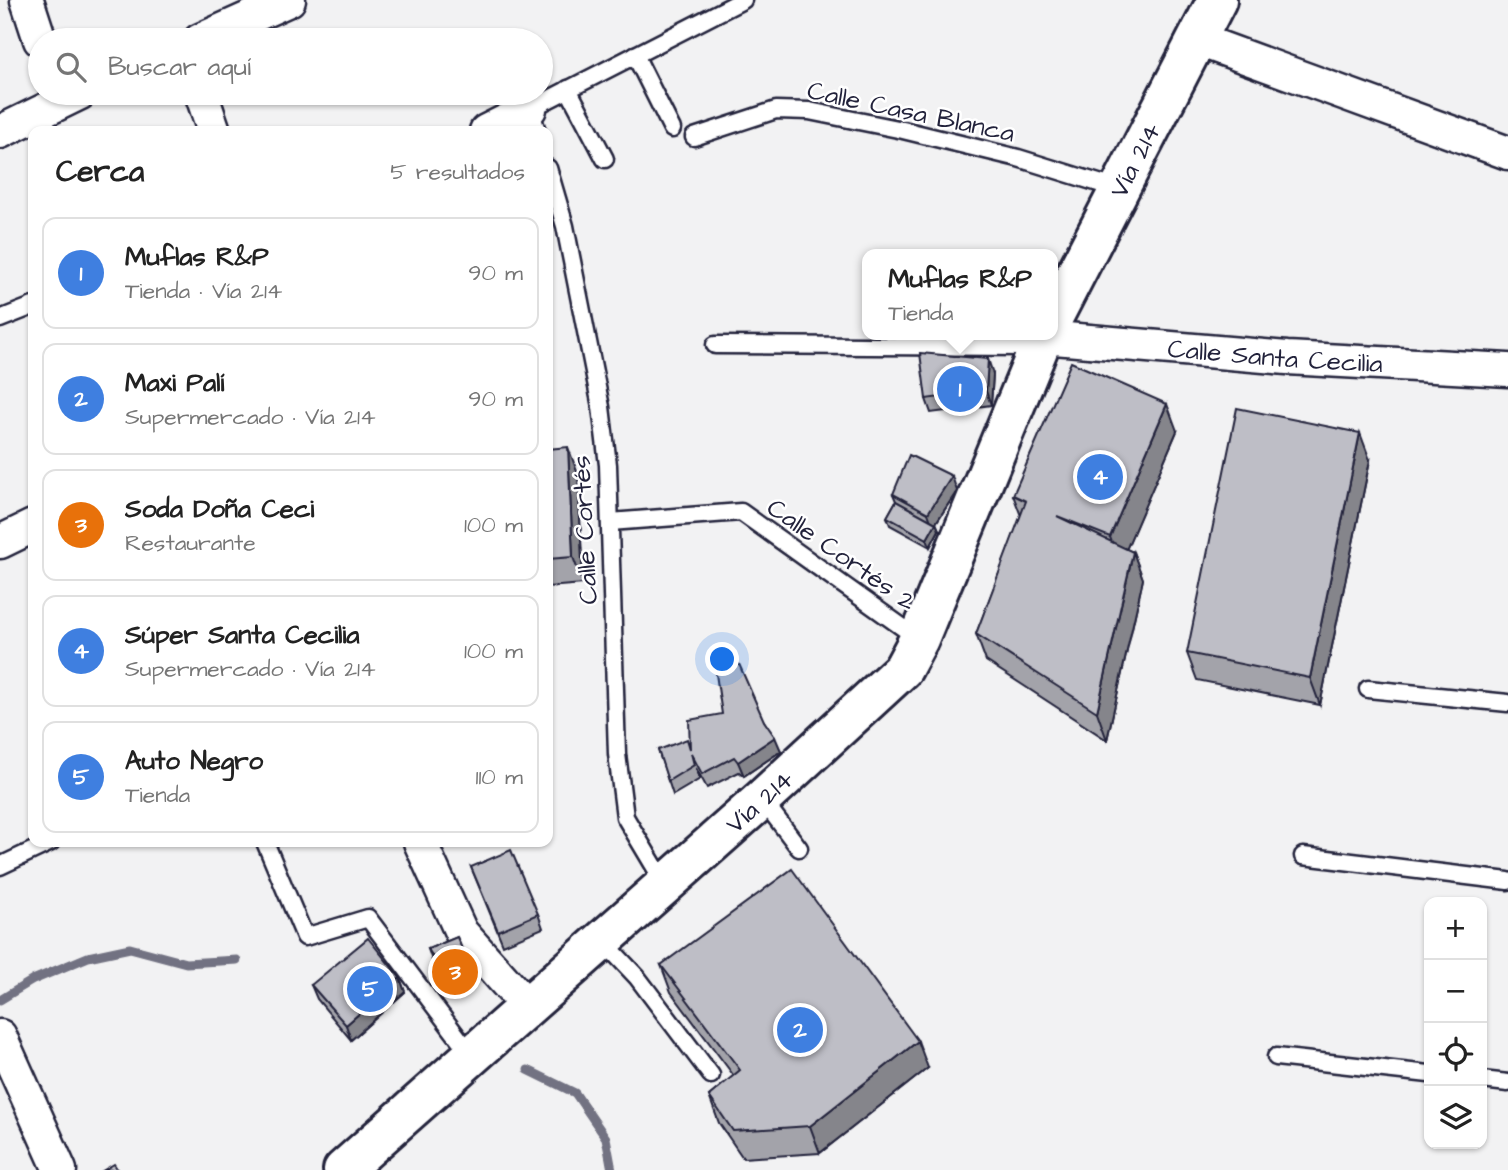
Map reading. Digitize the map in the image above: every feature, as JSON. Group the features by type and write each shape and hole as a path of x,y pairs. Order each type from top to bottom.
{"main road":[{"name":"Vía 214","path":"1058,308 1217,0"},
{"name":"Vía 214","path":"343,1170 762,799 903,669 919,639 1043,340"}],"street":[{"path":"27,0 36,28"},
{"path":"227,28 289,0"},
{"path":"1196,39 1508,153"},
{"path":"0,132 50,105"},
{"path":"205,105 213,126"},
{"path":"508,126 534,120"},
{"name":"Calle Santa Cecilia","path":"1058,335 1287,358 1508,370"},
{"path":"0,542 28,528"},
{"path":"422,847 461,932 527,1006"},
{"path":"0,1036 61,1170"}],"lane":[{"path":"553,103 568,89 743,0"},
{"path":"635,55 672,129"},
{"path":"568,89 605,159"},
{"path":"534,120 550,105"},
{"name":"Calle Casa Blanca","path":"694,137 776,110 810,111 1017,158 1118,189"},
{"name":"Calle Cortés","path":"553,185 565,226 601,407 608,465 617,754 625,817 665,884"},
{"path":"0,319 28,308"},
{"path":"715,345 865,340"},
{"name":"Calle Cortés 2","path":"610,522 741,512 919,639"},
{"path":"1368,689 1508,703"},
{"path":"762,799 799,848"},
{"path":"0,866 40,847"},
{"path":"267,847 305,937 368,918 472,1056"},
{"path":"1303,856 1508,881"},
{"path":"603,941 637,977 711,1075"},
{"path":"1276,1058 1424,1073"},
{"path":"1487,1081 1508,1083"}],"building":[{"path":"920,353 988,359 986,391 926,399"},
{"path":"1071,362 1167,404 1110,537 1057,516 1133,552 1097,712 976,634 1026,501 1013,495"},
{"path":"1237,408 1360,433 1310,678 1187,653"},
{"path":"568,447 573,557 553,559 553,448"},
{"path":"909,455 952,476 928,513 893,494"},
{"path":"896,501 936,523 927,539 887,517"},
{"path":"739,664 764,721 775,737 738,762 734,757 702,774 691,753 694,765 668,781 658,750 687,739 690,749 689,720 722,714 716,674"},
{"path":"511,850 538,914 498,931 471,867"},
{"path":"792,869 918,1041 810,1126 733,1131 709,1096 740,1070 661,965"},
{"path":"457,937 469,966 445,976 428,949"},
{"path":"368,938 400,978 346,1025 311,985"},
{"path":"114,1164 118,1170 104,1170"}],"waterway":[{"path":"0,1000 33,980 88,957 130,948 186,963 237,960"},
{"path":"528,1070 575,1093 606,1138 612,1170"}],"place":[{"name":"Muflas R&P","path":"960,389"},
{"name":"Súper Santa Cecilia","path":"1100,477"},
{"name":"Soda Doña Ceci","path":"455,972"},
{"name":"Auto Negro","path":"370,989"},
{"name":"Maxi Palí","path":"800,1030"}]}
